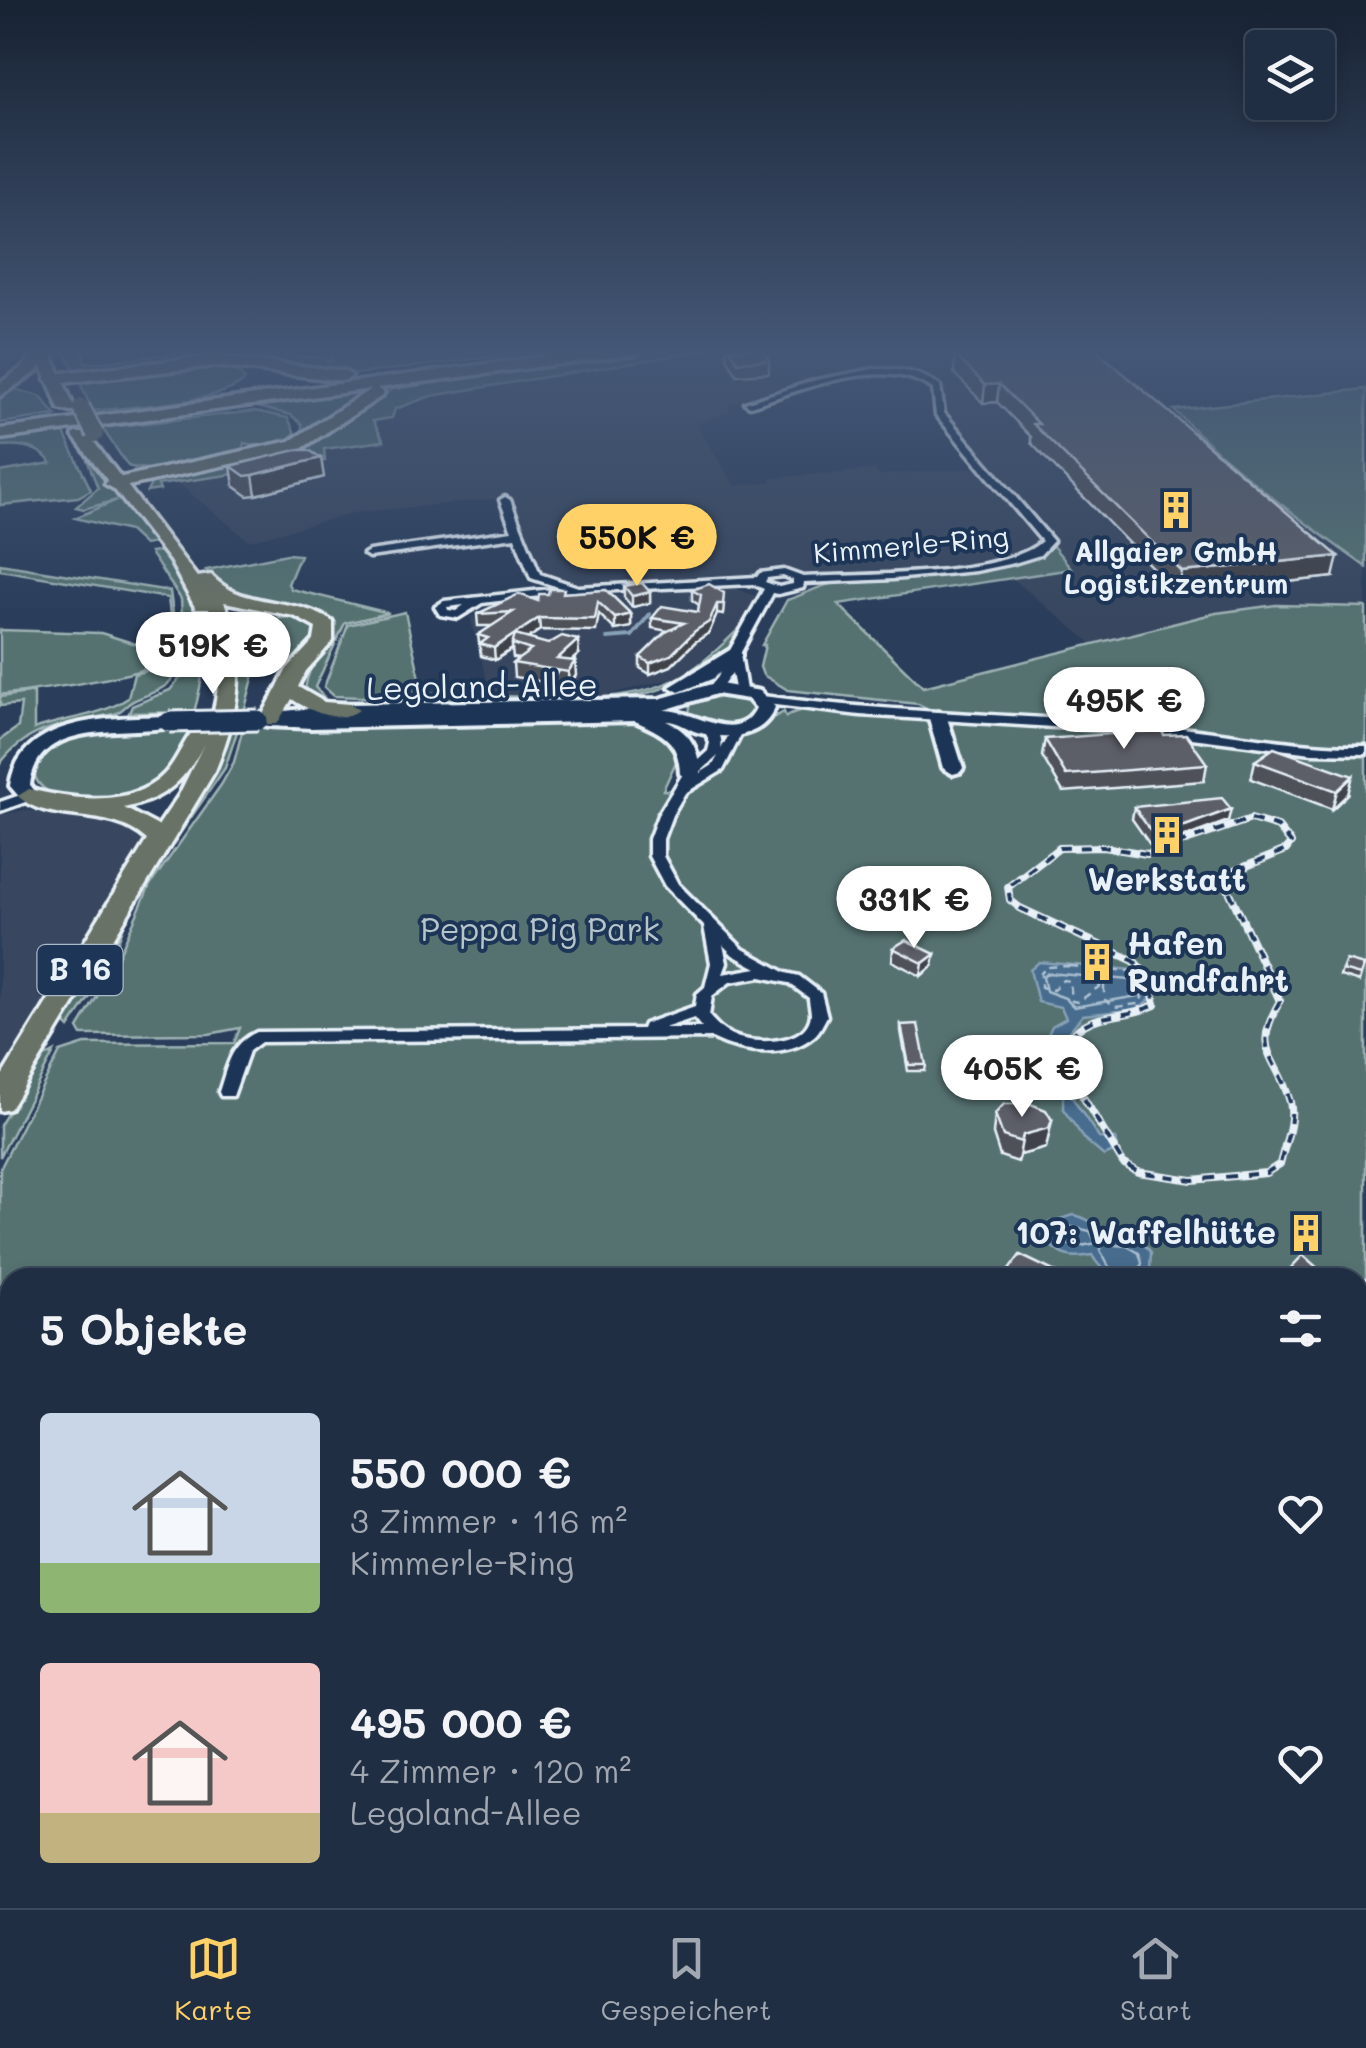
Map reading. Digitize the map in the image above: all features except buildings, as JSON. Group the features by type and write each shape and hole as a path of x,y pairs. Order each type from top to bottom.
{"highway":[{"path":"118,481 278,446 291,438"},
{"path":"118,481 154,477 295,445 305,438"},
{"path":"142,502 143,487 154,477"}],"main road":[{"name":"B 16","path":"0,1102 160,839 201,745 199,736 210,696 214,659 202,602 90,438"},
{"name":"B 16","path":"118,481 142,502 205,579 227,637 227,693 212,753 175,821 160,839"},
{"path":"205,579 219,594 234,602 303,612 326,626 327,634 297,669 270,720"},
{"path":"228,654 235,634 254,620 290,615 318,620"},
{"path":"270,720 291,709 306,662"},
{"path":"297,694 319,708 349,710"},
{"path":"75,807 122,802 153,790 178,774 199,736"},
{"path":"29,796 136,817 160,839"}],"street":[{"name":"Kimmerle-Ring","path":"758,580 777,573 800,580 1009,562 1039,554 1048,541 960,438"},
{"path":"505,500 535,576 578,590"},
{"path":"369,554 517,534"},
{"path":"479,600 758,580 769,590 784,592"},
{"name":"Kimmerle-Ring","path":"764,607 784,592 796,589 800,580"},
{"name":"Kimmerle-Ring","path":"715,688 724,681 735,652 764,607 769,590"},
{"path":"735,652 740,690"},
{"path":"579,706 671,690 706,675 735,652"},
{"name":"Legoland-Allee","path":"270,720 634,715 683,708 715,688 740,690 764,706"},
{"path":"679,792 718,767 728,752 732,734 760,720 764,706 810,705 938,718 1158,729 1289,746 1366,750"},
{"name":"Legoland-Allee","path":"270,720 299,713 349,710 683,708 710,730 738,730"},
{"path":"634,715 680,736 690,749 690,774"},
{"path":"938,718 954,768"},
{"path":"0,807 29,796 20,786 22,766 40,746 56,738 114,724 270,720"},
{"path":"227,1092 242,1050 256,1037 711,1033 736,1043 771,1047 788,1044 813,1028 820,1018 816,996 807,987 738,952 672,886 656,856 660,826 690,774 714,752 716,743 710,730"},
{"path":"627,1032 655,1027 700,1010 719,963 711,924"},
{"path":"712,986 742,974 779,974"},
{"path":"700,1010 711,1033"}],"shaded area":[{"path":"382,438 705,438 735,486 772,482 771,478 874,470 879,475 985,467 962,438 1202,438 1264,495 1366,567 1366,607 1276,605 1216,613 1091,643 1012,578 1071,569 1052,545 1039,557 1000,566 900,578 808,584 803,575 773,570 743,577 590,588 540,574 504,498 353,513 249,541 178,483 324,461 323,449 383,441"},
{"path":"737,589 760,598 750,618 682,676 606,695 491,696 470,617 515,603"},
{"path":"26,810 60,816 112,817 145,831 143,842 56,995 0,1083 0,815"}],"green space":[{"path":"66,438 91,490 78,497 0,505 0,472 51,463 35,450 0,446 0,440"},
{"path":"79,438 95,469 155,543 144,545 129,531 75,518 117,500 84,509 76,507 98,488"},
{"path":"109,438 289,438 277,445 244,443 243,449 202,462 153,469 128,466"},
{"path":"302,438 384,441 324,449 325,461 158,485 160,490 147,492 152,482 161,478 270,455"},
{"path":"1203,438 1366,438 1366,567 1267,493"},
{"name":"Peppa Pig Park","path":"1052,545 1072,569 838,604 923,687 1216,613 1276,605 1366,607 1366,1268 0,1268 0,1169 60,1052 85,1044 234,1043 240,1028 209,1034 82,1035 78,1028 109,977 150,885 234,762 243,728 454,721 634,722 655,728 681,751 663,790 693,791 730,763 742,735 784,712 786,717 803,710 826,710 1137,731 944,716 918,704 788,690 763,675 762,645 787,600 838,582 1014,564 1038,556"},
{"path":"162,551 187,590 201,627 200,688 194,712 129,713 132,706 170,690 185,672 181,599 150,553"},
{"path":"287,554 300,555 288,584 291,589 389,613 345,623 315,687 326,700 422,702 429,693 489,691 492,696 565,698 640,692 694,668 750,618 737,639 702,670 638,695 591,703 330,706 305,694 311,670 335,635 332,621 299,608 236,597 206,570"},
{"path":"0,564 170,591 178,653 168,598 0,570"},
{"path":"405,612 423,692 415,699 334,696 324,687 348,625"},
{"path":"288,617 317,626 317,641 293,665 275,658 257,663 244,712 233,712 239,634 261,621"},
{"path":"0,630 101,633 174,656 161,664 117,676 0,695"},
{"path":"178,663 173,679 162,688 117,713 37,733 0,764 0,740 18,727 21,704 0,706 0,697 34,692 34,729 118,704 128,698 134,674"},
{"path":"716,692 748,697 758,707 754,719 720,725 689,713 691,702"},
{"path":"229,729 238,729 225,768 146,883 106,973 69,1028 63,1022"},
{"path":"126,730 190,730 170,771 158,782 130,794 92,800 57,796 35,777 41,760 56,747 76,738"},
{"path":"54,1052 0,1157 0,1125 41,1059"}],"water":[{"path":"1039,962 1133,970 1142,976 1151,998 1140,1009 1083,1015 1051,1052 1055,1072 1099,1138 1116,1139 1118,1150 1104,1156 1085,1140 1063,1109 1063,1091 1050,1080 1048,1062 1039,1053 1052,1026 1066,1018 1061,1007 1038,1002 1030,970"},
{"path":"1074,1215 1109,1235 1138,1241 1151,1252 1150,1268 1102,1268 1092,1255 1061,1254 1047,1241 1050,1222"}],"waterway":[{"path":"607,638 632,636 650,614"}],"ferry route":[{"path":"1070,966 1129,971 1134,974 1142,998 1138,1004 1115,1007 1104,999 1104,983 1078,1002 1072,1001 1070,981 1063,980 1053,990 1041,987 1041,973 1047,967 1070,966"}],"railway":[{"path":"1251,819 1278,827 1291,843 1286,850 1232,872 1224,880 1280,1001 1267,1032 1269,1053 1291,1109 1280,1164 1266,1173 1192,1180 1138,1172 1123,1163 1060,1059 1068,1042 1087,1023 1155,1005 1151,980 1134,961 1020,908 1010,900 1008,887 1059,848 1103,847 1147,854 1251,819"}],"place":[{"name":"Allgaier GmbH Logistikzentrum","path":"1176,510"},
{"name":"Werkstatt","path":"1167,835"},
{"name":"Hafen Rundfahrt","path":"1097,962"},
{"name":"107: Waffelhütte","path":"1306,1233"}]}
